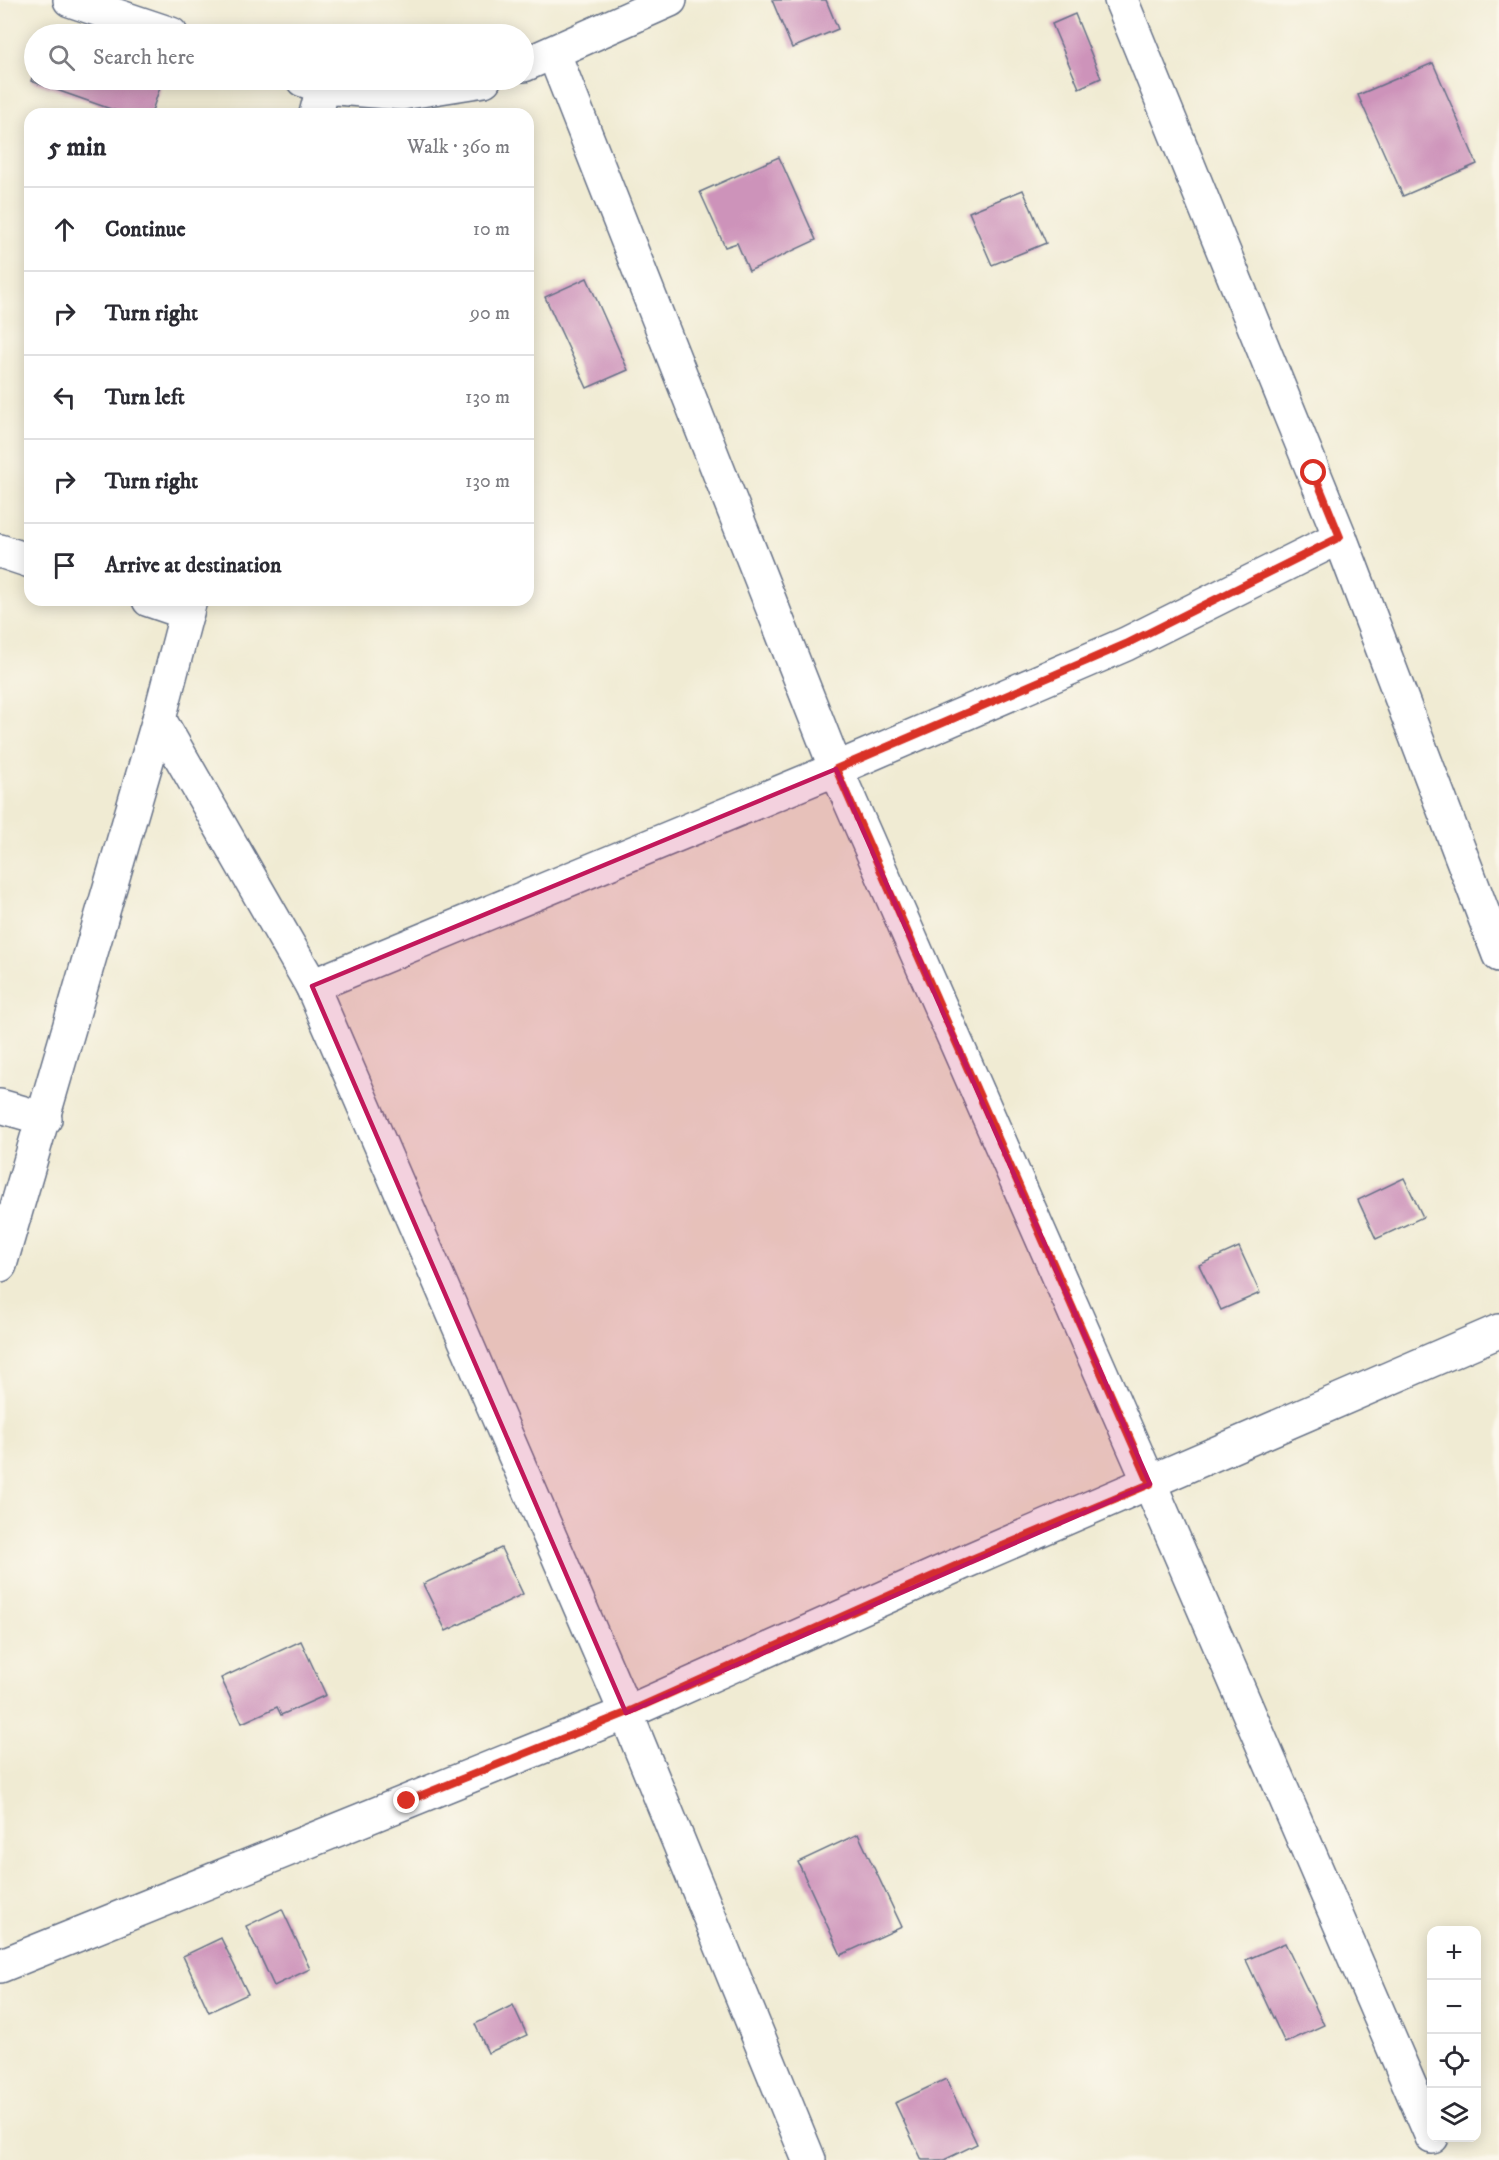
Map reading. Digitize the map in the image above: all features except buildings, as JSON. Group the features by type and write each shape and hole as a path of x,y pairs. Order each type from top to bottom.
{"street":[{"path":"70,0 141,24"},
{"path":"534,61 670,0"},
{"path":"1121,0 1340,537 1499,955"},
{"path":"554,54 836,769 1150,1484 1427,2125"},
{"path":"314,93 402,93 421,90"},
{"path":"312,986 836,769 1126,644 1340,537"},
{"path":"0,551 24,559"},
{"path":"0,1265 45,1119 189,606"},
{"path":"159,719 312,986 626,1713 809,2160"},
{"path":"0,1106 45,1119"},
{"path":"0,1966 626,1713 960,1564 1150,1484 1499,1331"},
{"path":"1434,2142 1442,2160"}],"highlighted area":[{"path":"836,769 1150,1484 626,1713 312,986"}],"route":[{"path":"407,1801 626,1713 960,1564 1150,1484 836,769 1126,644 1340,537 1314,473"}]}
